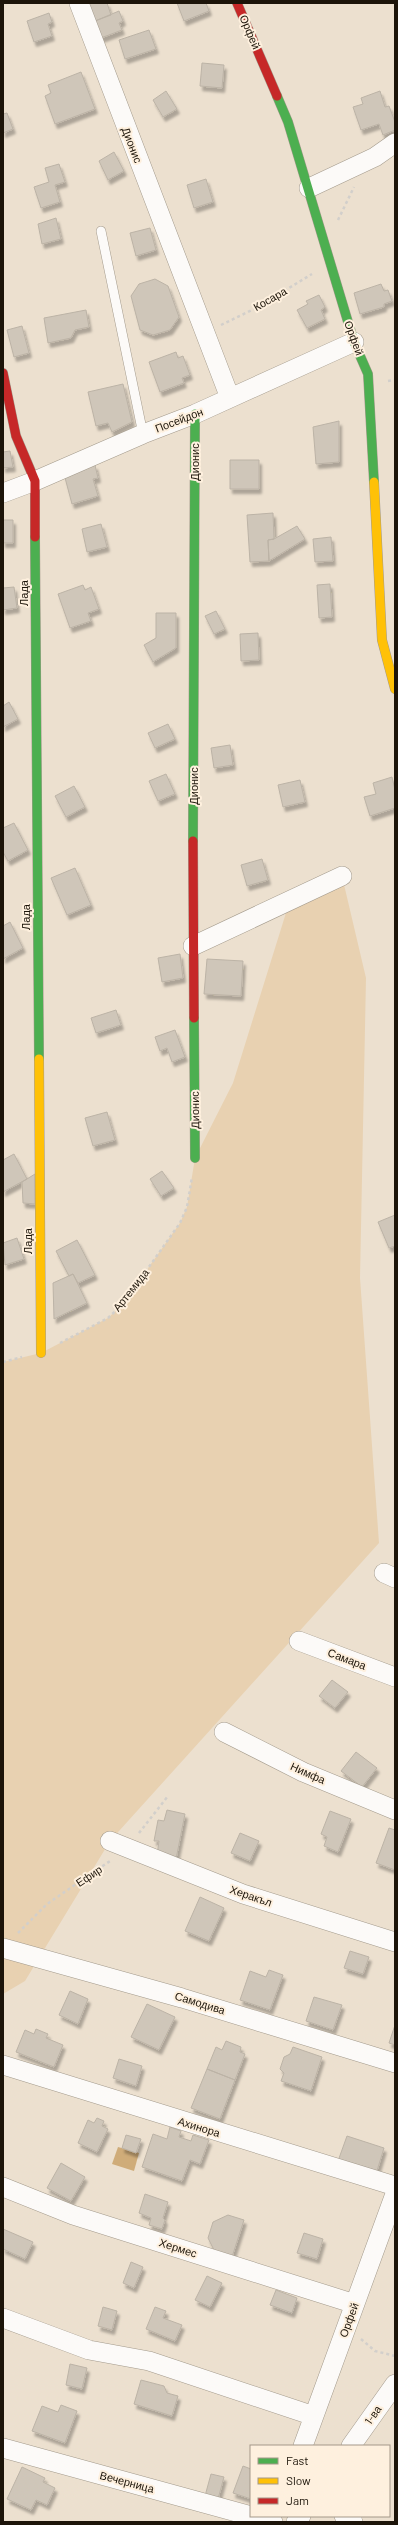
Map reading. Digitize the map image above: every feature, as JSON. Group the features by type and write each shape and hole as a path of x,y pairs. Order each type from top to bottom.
{"street":[{"name":"Дионис","path":"79,3 230,398"},
{"name":"Орфей","path":"237,3 288,122 354,342 368,374 382,640 395,689"},
{"path":"309,188 375,157 395,143"},
{"name":"Посейдон","path":"3,493 35,481 142,434 195,414 354,342"},
{"path":"3,373 16,436 35,481"},
{"name":"Дионис","path":"195,414 193,946 195,1158"},
{"name":"Лада","path":"35,481 41,1353"},
{"path":"193,946 342,876"},
{"name":"Самара","path":"299,1641 395,1677"},
{"name":"Нимфа","path":"224,1732 303,1772 395,1810"},
{"name":"Херакъл","path":"110,1841 242,1894 395,1942"},
{"name":"Самодива","path":"3,1948 182,1998 395,2063"},
{"name":"Ахинора","path":"3,2065 395,2186"},
{"name":"Хермес","path":"3,2187 73,2214 353,2308"},
{"name":"Орфей","path":"303,2445 395,2194"},
{"path":"3,2318 89,2350 149,2361 314,2416"},
{"name":"1-ва","path":"352,2445 395,2384"},
{"name":"Вечерница","path":"3,2448 250,2516"},
{"name":"Вечерница","path":"255,2517 273,2522"}],"lane":[{"path":"101,231 142,434"}],"path":[{"path":"336,227 349,195 358,182"},
{"name":"Косара","path":"206,332 289,289 330,260"},
{"name":"Артемида","path":"3,1362 41,1353 108,1318 122,1305 180,1223 187,1207 195,1158"},
{"name":"Ефир","path":"3,1948 46,1904 92,1875 128,1848 168,1796"},
{"path":"353,2308 360,2338 375,2351 395,2356"}],"shaded area":[{"path":"342,876 366,978 360,1278 379,1543 110,1841 25,1981 3,1994 3,1362 41,1353 108,1318 122,1305 180,1223 187,1207 195,1158 233,1083 290,900"},
{"path":"118,2147 139,2153 134,2171 112,2164"}],"building":[{"path":"88,3 107,3 111,15 95,21"},
{"path":"177,3 206,3 209,11 184,21"},
{"path":"119,11 123,21 119,23 122,30 101,38 95,21"},
{"path":"49,13 52,22 48,24 52,36 34,42 27,21"},
{"path":"149,30 156,49 125,59 119,40"},
{"path":"202,63 224,65 222,88 200,86"},
{"path":"81,72 95,109 55,124 45,96 51,93 48,85"},
{"path":"166,91 177,109 163,117 153,100"},
{"path":"380,91 385,107 389,106 395,122 395,130 383,135 379,124 361,130 353,107 363,104 361,98"},
{"path":"7,113 13,129 3,133 3,114"},
{"path":"114,152 124,171 108,180 99,161"},
{"path":"59,164 65,182 55,185 60,202 41,208 34,187 49,182 45,168"},
{"path":"206,179 213,202 194,208 187,185"},
{"path":"56,218 61,239 42,244 38,224"},
{"path":"150,228 156,250 136,256 130,233"},
{"path":"155,279 168,286 179,317 170,330 153,335 140,330 131,296 139,284"},
{"path":"381,284 384,291 388,290 392,301 384,304 384,307 360,314 354,293"},
{"path":"319,295 325,307 321,310 325,319 307,328 297,310 308,304 306,301"},
{"path":"86,310 89,327 75,330 71,338 48,343 44,318"},
{"path":"22,326 29,353 14,357 7,330"},
{"path":"176,352 178,358 183,356 190,375 182,378 184,383 160,392 149,362"},
{"path":"123,384 132,422 112,432 108,423 96,426 88,392"},
{"path":"339,421 339,462 316,464 313,427"},
{"path":"10,451 13,467 3,468 3,452"},
{"path":"230,460 259,460 259,489 230,489"},
{"path":"95,465 98,478 93,479 98,496 72,504 64,474"},
{"path":"273,513 274,539 268,540 269,561 250,562 247,515"},
{"path":"3,520 13,520 13,543 3,543"},
{"path":"101,524 107,547 87,552 82,529"},
{"path":"297,526 305,539 269,561 268,540 274,539"},
{"path":"331,537 333,561 315,562 313,539"},
{"path":"330,584 332,617 319,618 317,585"},
{"path":"83,585 85,590 91,587 99,609 88,613 91,621 70,628 58,594"},
{"path":"14,587 17,608 3,610 3,588"},
{"path":"216,611 225,629 214,634 205,616"},
{"path":"156,613 176,613 176,648 153,662 144,645 156,638"},
{"path":"258,633 259,660 241,661 240,634"},
{"path":"9,702 18,719 3,727 3,706"},
{"path":"168,724 175,739 155,748 148,733"},
{"path":"230,745 233,765 214,768 211,748"},
{"path":"166,774 175,794 158,801 149,781"},
{"path":"392,777 395,790 395,808 370,816 364,797 376,794 373,783"},
{"path":"300,780 305,802 283,807 278,785"},
{"path":"74,786 85,807 66,817 55,796"},
{"path":"14,823 28,850 8,861 3,852 3,828"},
{"path":"262,859 268,880 247,886 241,865"},
{"path":"75,868 91,905 67,915 51,878"},
{"path":"10,922 23,948 3,959 3,926"},
{"path":"180,954 183,978 162,982 158,958"},
{"path":"207,959 243,961 241,996 204,994"},
{"path":"116,1010 121,1025 96,1033 91,1018"},
{"path":"175,1030 185,1057 172,1062 167,1048 160,1051 155,1037"},
{"path":"107,1112 115,1140 93,1146 85,1118"},
{"path":"14,1154 27,1179 3,1192 3,1160"},
{"path":"162,1171 174,1188 161,1196 150,1179"},
{"path":"35,1174 35,1204 23,1203 22,1182"},
{"path":"395,1215 395,1246 389,1248 378,1222"},
{"path":"17,1238 24,1259 5,1265 3,1243"},
{"path":"77,1240 95,1275 78,1283 73,1274 69,1276 56,1251"},
{"path":"73,1274 87,1303 54,1319 53,1283"},
{"path":"332,1680 348,1692 335,1708 319,1696"},
{"path":"356,1752 377,1768 362,1787 341,1771"},
{"path":"167,1810 185,1814 176,1859 157,1855 159,1841 154,1841 158,1820 164,1821"},
{"path":"330,1811 351,1819 338,1852 324,1846 327,1837 321,1834"},
{"path":"389,1828 395,1830 395,1870 376,1863"},
{"path":"240,1833 259,1841 250,1861 231,1853"},
{"path":"200,1897 224,1908 209,1941 185,1931"},
{"path":"350,1951 369,1957 363,1974 344,1968"},
{"path":"269,1970 283,1975 270,2010 240,2000 250,1971 266,1977"},
{"path":"70,1991 88,1999 78,2024 59,2015"},
{"path":"314,1997 342,2005 333,2030 306,2021"},
{"path":"147,2004 175,2017 159,2050 131,2037"},
{"path":"395,2025 395,2045 389,2043"},
{"path":"36,2029 48,2034 46,2038 63,2045 54,2067 16,2052 25,2030 34,2034"},
{"path":"226,2041 241,2047 240,2052 245,2054 235,2080 207,2069 216,2047 222,2050"},
{"path":"293,2047 322,2057 311,2091 281,2081 284,2073 280,2069 284,2057 290,2054"},
{"path":"119,2059 142,2066 136,2086 113,2078"},
{"path":"207,2069 235,2080 220,2119 191,2108"},
{"path":"97,2118 104,2121 102,2126 108,2129 97,2152 78,2143 88,2120 94,2123"},
{"path":"170,2127 181,2131 179,2137 191,2141 193,2135 209,2140 200,2164 190,2160 182,2181 142,2167 153,2134 167,2139"},
{"path":"126,2135 141,2139 136,2153 122,2148"},
{"path":"347,2136 384,2148 376,2174 338,2161"},
{"path":"61,2163 85,2177 71,2201 47,2188"},
{"path":"145,2194 168,2202 163,2218 165,2220 162,2229 149,2225 151,2218 139,2213"},
{"path":"228,2215 244,2220 232,2257 215,2252 208,2238 213,2222"},
{"path":"3,2229 33,2242 25,2259 3,2249"},
{"path":"304,2233 323,2239 317,2259 297,2253"},
{"path":"131,2262 143,2267 134,2288 123,2283"},
{"path":"207,2276 222,2283 210,2307 195,2300"},
{"path":"276,2290 297,2298 292,2313 270,2305"},
{"path":"103,2307 117,2311 112,2330 98,2326"},
{"path":"155,2307 166,2311 163,2318 182,2325 175,2341 146,2329"},
{"path":"70,2364 87,2368 82,2389 66,2385"},
{"path":"141,2380 164,2386 167,2393 178,2396 172,2416 134,2404"},
{"path":"61,2405 77,2411 65,2443 32,2431 42,2406 58,2412"},
{"path":"243,2466 250,2469 250,2499 233,2493"},
{"path":"22,2467 45,2478 43,2482 55,2488 47,2505 36,2500 31,2510 7,2499"},
{"path":"211,2474 224,2477 218,2499 205,2496"}],"traffic: fast":[{"path":"277,96 288,122 354,342 368,374 374,482"},
{"path":"193,841 195,414"},
{"path":"35,537 39,1059"},
{"path":"194,1018 195,1158"}],"traffic: slow":[{"path":"374,482 382,640 395,689"},
{"path":"39,1059 41,1353"}],"traffic: jam":[{"path":"237,3 277,96"},
{"path":"3,373 16,436 35,481 35,537"},
{"path":"193,841 194,1018"}]}
